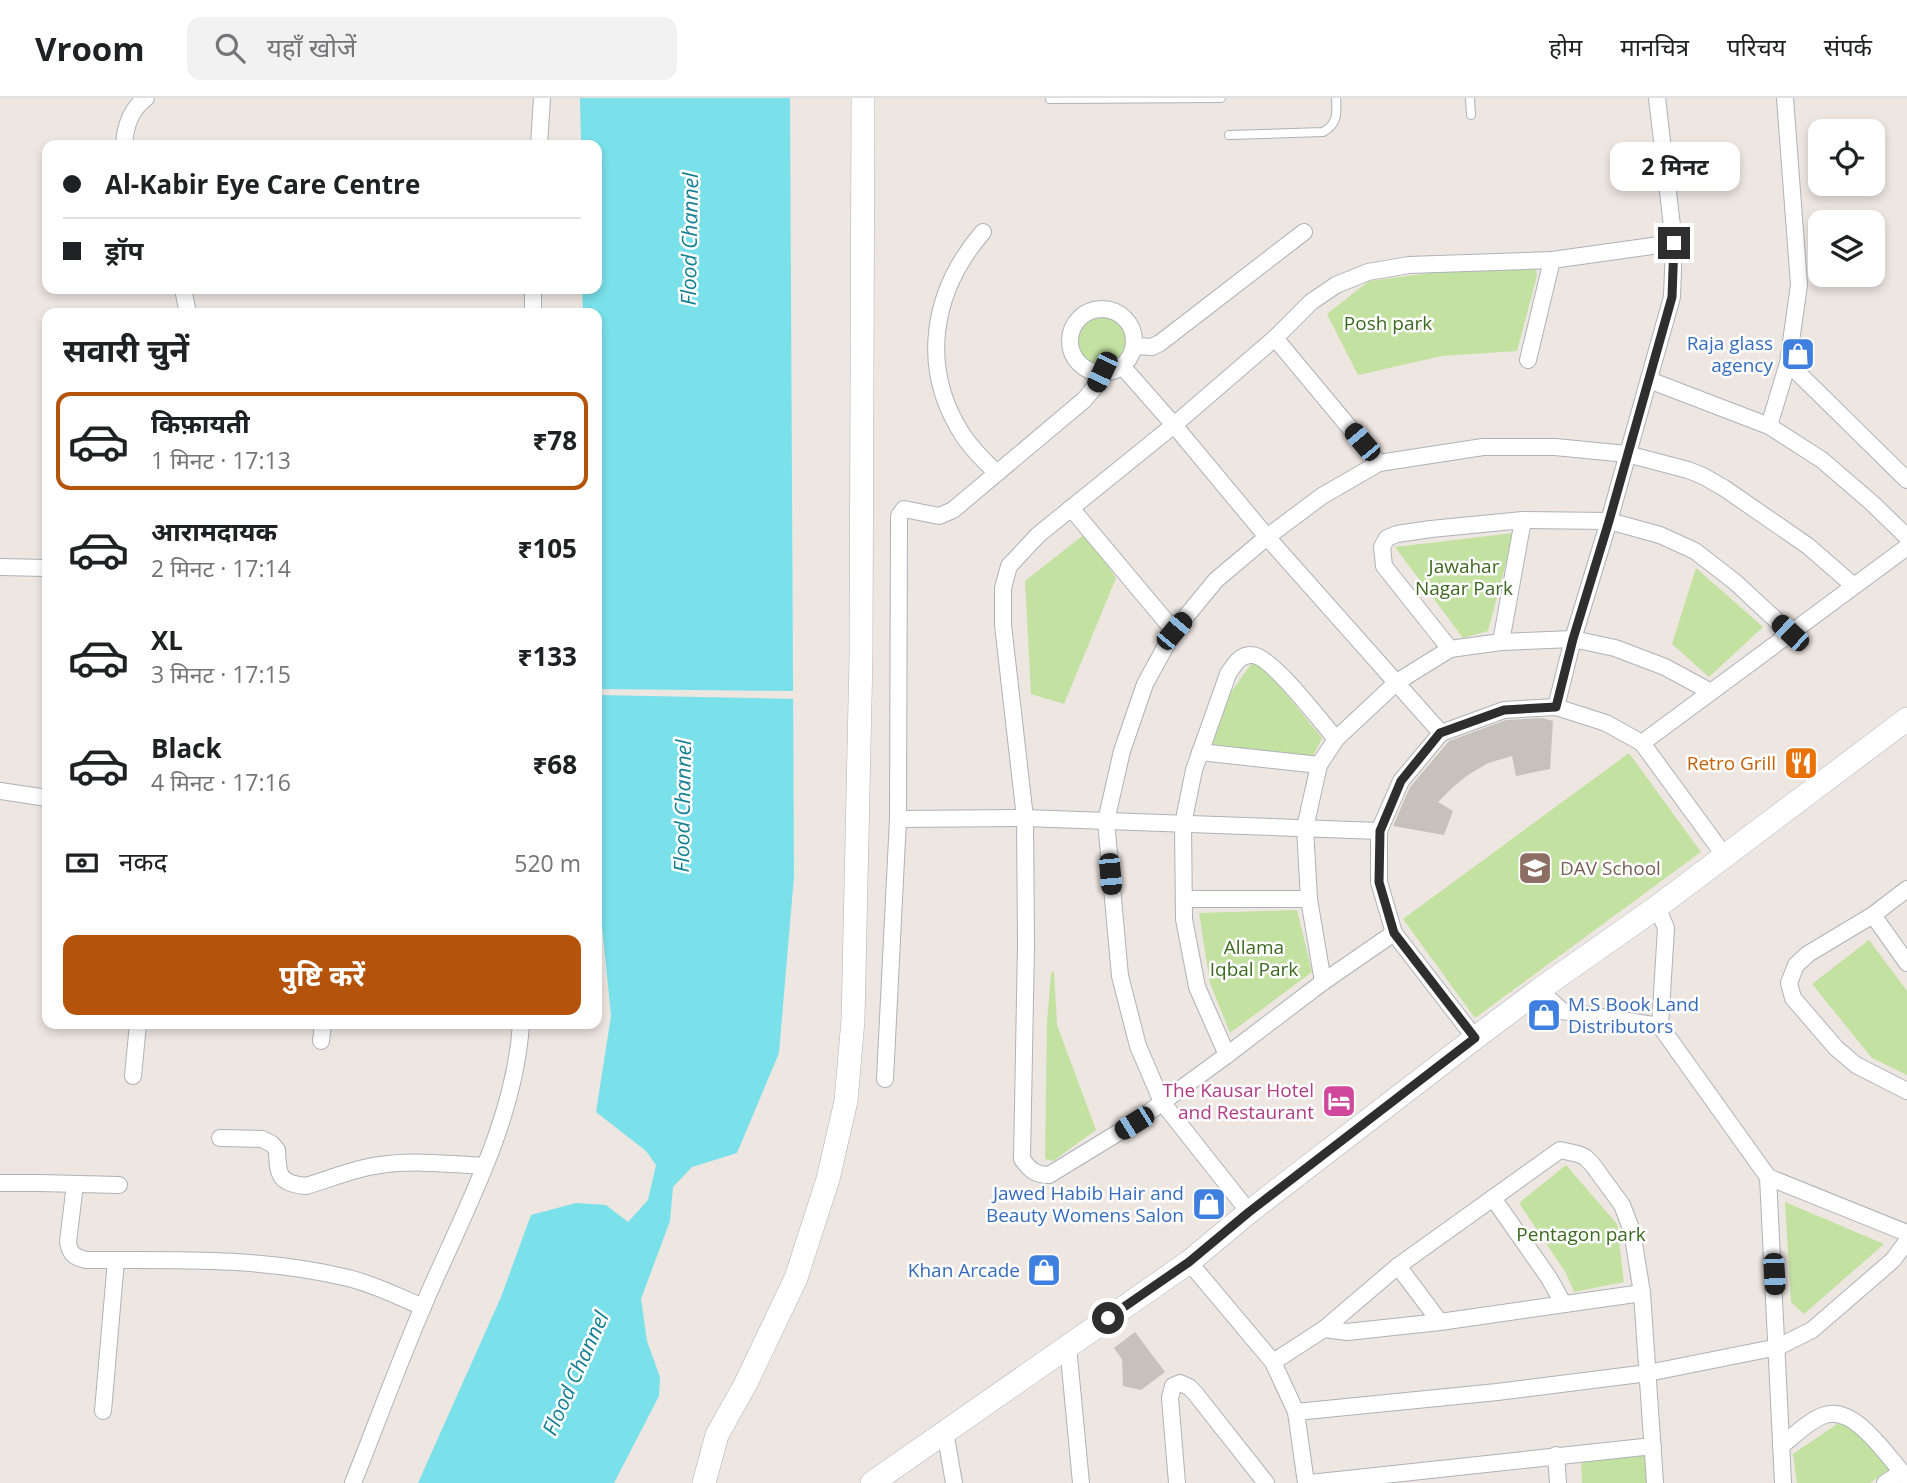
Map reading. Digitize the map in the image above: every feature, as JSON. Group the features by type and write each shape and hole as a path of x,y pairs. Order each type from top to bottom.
{"main road":[{"path":"704,1483 717,1435 746,1383 796,1279 828,1179 846,1101 853,1020 861,656 863,98"},
{"path":"872,1483 1189,1262 1249,1212 1475,1038 1657,907 1907,719"}],"street":[{"path":"124,140 125,129 135,108 146,98"},
{"path":"539,140 542,98"},
{"path":"1556,707 1573,639 1672,297 1674,243 1657,98"},
{"path":"1769,426 1788,363 1799,285 1785,98"},
{"path":"983,232 969,248 948,285 937,326 937,365 955,421 977,453 997,474"},
{"path":"1133,346 1152,347 1160,343 1304,232"},
{"path":"1394,933 1322,982 1134,1123 1049,1175 1035,1173 1022,1159 1026,945 1025,818 1003,625 1003,588 1009,566 1038,536 1174,425 1320,296 1336,285 1368,272 1409,265 1552,260 1674,243"},
{"path":"1528,360 1552,260"},
{"path":"1103,309 1114,310 1123,316 1134,335 1130,357 1122,366 1102,372 1081,365 1074,356 1071,335 1082,316 1092,310 1103,309"},
{"path":"1275,338 1379,463"},
{"path":"1788,363 1907,480"},
{"path":"1122,366 1267,537 1440,733"},
{"path":"886,1079 898,819 899,516 904,509 933,516 945,515 1084,400 1095,387 1102,372"},
{"path":"1649,380 1769,426 1822,460 1907,537"},
{"path":"1249,1212 1162,1102 1138,1046 1120,976 1106,821 1122,751 1145,684 1174,631 1216,580 1322,496 1379,463 1483,447 1555,447 1627,454 1703,476 1808,546 1854,586"},
{"path":"1071,508 1174,631"},
{"path":"1501,642 1523,520"},
{"path":"1450,649 1384,566 1382,551 1385,540 1397,534 1431,528 1523,520 1609,521 1660,536 1695,551 1735,582 1790,633"},
{"path":"1642,743 1907,547"},
{"path":"0,567 42,568"},
{"path":"1322,982 1309,899 1305,828 1319,765 1336,739 1397,682 1450,649 1501,642 1573,639 1615,648 1665,667 1711,692"},
{"path":"1227,1055 1197,987 1184,919 1184,824 1194,770 1228,674 1243,656 1260,657 1276,670 1336,739"},
{"path":"1475,1038 1394,933 1379,882 1380,831 1401,781 1440,733 1504,710 1556,707 1606,723 1642,743 1724,855"},
{"path":"1200,752 1319,765"},
{"path":"0,791 42,797"},
{"path":"898,819 1025,818 1380,831"},
{"path":"1907,889 1873,915 1808,954 1792,972 1789,988 1793,998 1836,1048 1856,1065 1907,1091"},
{"path":"1184,899 1309,899"},
{"path":"1657,907 1666,928 1660,1026 1768,1177 1783,1483"},
{"path":"1873,915 1907,963"},
{"path":"1539,990 1562,1012 1660,1026"},
{"path":"133,1076 138,1029"},
{"path":"321,1041 322,1029"},
{"path":"353,1483 505,1110 513,1080 520,1029"},
{"path":"220,1138 268,1141 277,1150 280,1177 299,1186 383,1164 415,1162 484,1166"},
{"path":"1273,1362 1324,1329 1398,1266 1560,1150 1569,1151 1585,1157 1592,1164 1615,1195 1632,1231 1642,1293 1655,1483"},
{"path":"1768,1177 1907,1233"},
{"path":"0,1183 119,1185"},
{"path":"75,1184 68,1241 69,1250 74,1256 86,1260 209,1260 297,1269 349,1278 423,1307"},
{"path":"1493,1198 1549,1278 1563,1303"},
{"path":"1296,1412 1497,1392 1648,1373 1778,1347 1812,1331 1893,1260 1907,1241"},
{"path":"103,1411 116,1260"},
{"path":"1189,1262 1273,1362 1296,1412 1308,1483 1434,1476 1556,1455 1653,1446"},
{"path":"1398,1266 1440,1322"},
{"path":"1324,1329 1347,1332 1440,1322 1642,1293"},
{"path":"1068,1346 1081,1483"},
{"path":"1177,1483 1170,1398 1173,1386 1180,1383 1195,1393 1266,1483"},
{"path":"1781,1446 1815,1419 1827,1414 1839,1415 1861,1425 1904,1475 1885,1483"},
{"path":"945,1431 954,1483"},
{"path":"1556,1455 1558,1483"}],"lane":[{"path":"1050,99 1221,98"},
{"path":"1229,135 1323,132 1329,129 1337,118 1336,98"},
{"path":"1470,98 1471,115"}],"green space":[{"name":"Posh park","path":"1536,269 1537,276 1517,351 1442,356 1358,375 1327,314 1369,281 1445,271"},
{"path":"1103,313 1122,321 1130,340 1122,359 1103,367 1084,359 1076,340 1084,321"},
{"path":"1086,533 1116,578 1064,704 1031,694 1025,581"},
{"name":"Jawahar Nagar Park","path":"1514,533 1488,631 1463,638 1395,547"},
{"path":"1696,568 1763,627 1709,677 1672,644"},
{"path":"1256,657 1322,738 1313,756 1211,745 1229,695"},
{"path":"1629,753 1701,852 1475,1018 1403,919"},
{"name":"Allama Iqbal Park","path":"1297,910 1312,972 1230,1033 1210,983 1199,913"},
{"path":"1869,940 1907,991 1907,1075 1872,1058 1812,984"},
{"path":"1054,971 1057,1025 1096,1130 1053,1161 1045,1159 1047,1022 1051,973"},
{"name":"Pentagon park","path":"1566,1165 1617,1224 1624,1282 1574,1292 1566,1273 1519,1203"},
{"path":"1785,1202 1884,1244 1804,1314 1791,1302"},
{"path":"1837,1424 1854,1426 1891,1468 1870,1483 1797,1483 1793,1454"},
{"path":"1646,1454 1647,1483 1582,1483 1581,1462"}],"water":[{"name":"Flood Channel","path":"580,98 790,98 794,876 779,1053 737,1153 692,1167 673,1187 670,1221 641,1299 647,1341 660,1377 659,1396 614,1483 418,1483 501,1297 531,1215 576,1203 606,1205 628,1222 648,1200 656,1165 646,1151 596,1112 611,1016 602,925 602,308 583,308 582,294 602,294 602,140 581,140"}],"pier":[{"path":"602,689 796,691 796,699 602,695"}],"building":[{"path":"1542,718 1553,721 1550,769 1516,776 1512,756 1488,763 1468,775 1438,802 1453,811 1444,835 1393,826 1410,787 1449,741 1506,720"},
{"path":"1135,1332 1165,1372 1141,1390 1123,1386 1122,1359 1114,1348"}],"place":[{"name":"Raja glass agency","path":"1798,354"},
{"name":"Retro Grill","path":"1801,763"},
{"name":"DAV School","path":"1535,868"},
{"name":"M.S Book Land Distributors","path":"1544,1015"},
{"name":"The Kausar Hotel and Restaurant","path":"1339,1101"},
{"name":"Jawed Habib Hair and Beauty Womens Salon","path":"1209,1204"},
{"name":"Khan Arcade","path":"1044,1270"}],"route":[{"path":"1108,1318 1189,1262 1249,1212 1475,1038 1394,933 1379,882 1380,831 1401,781 1440,733 1504,710 1556,707 1573,639 1672,297 1674,243"}]}
